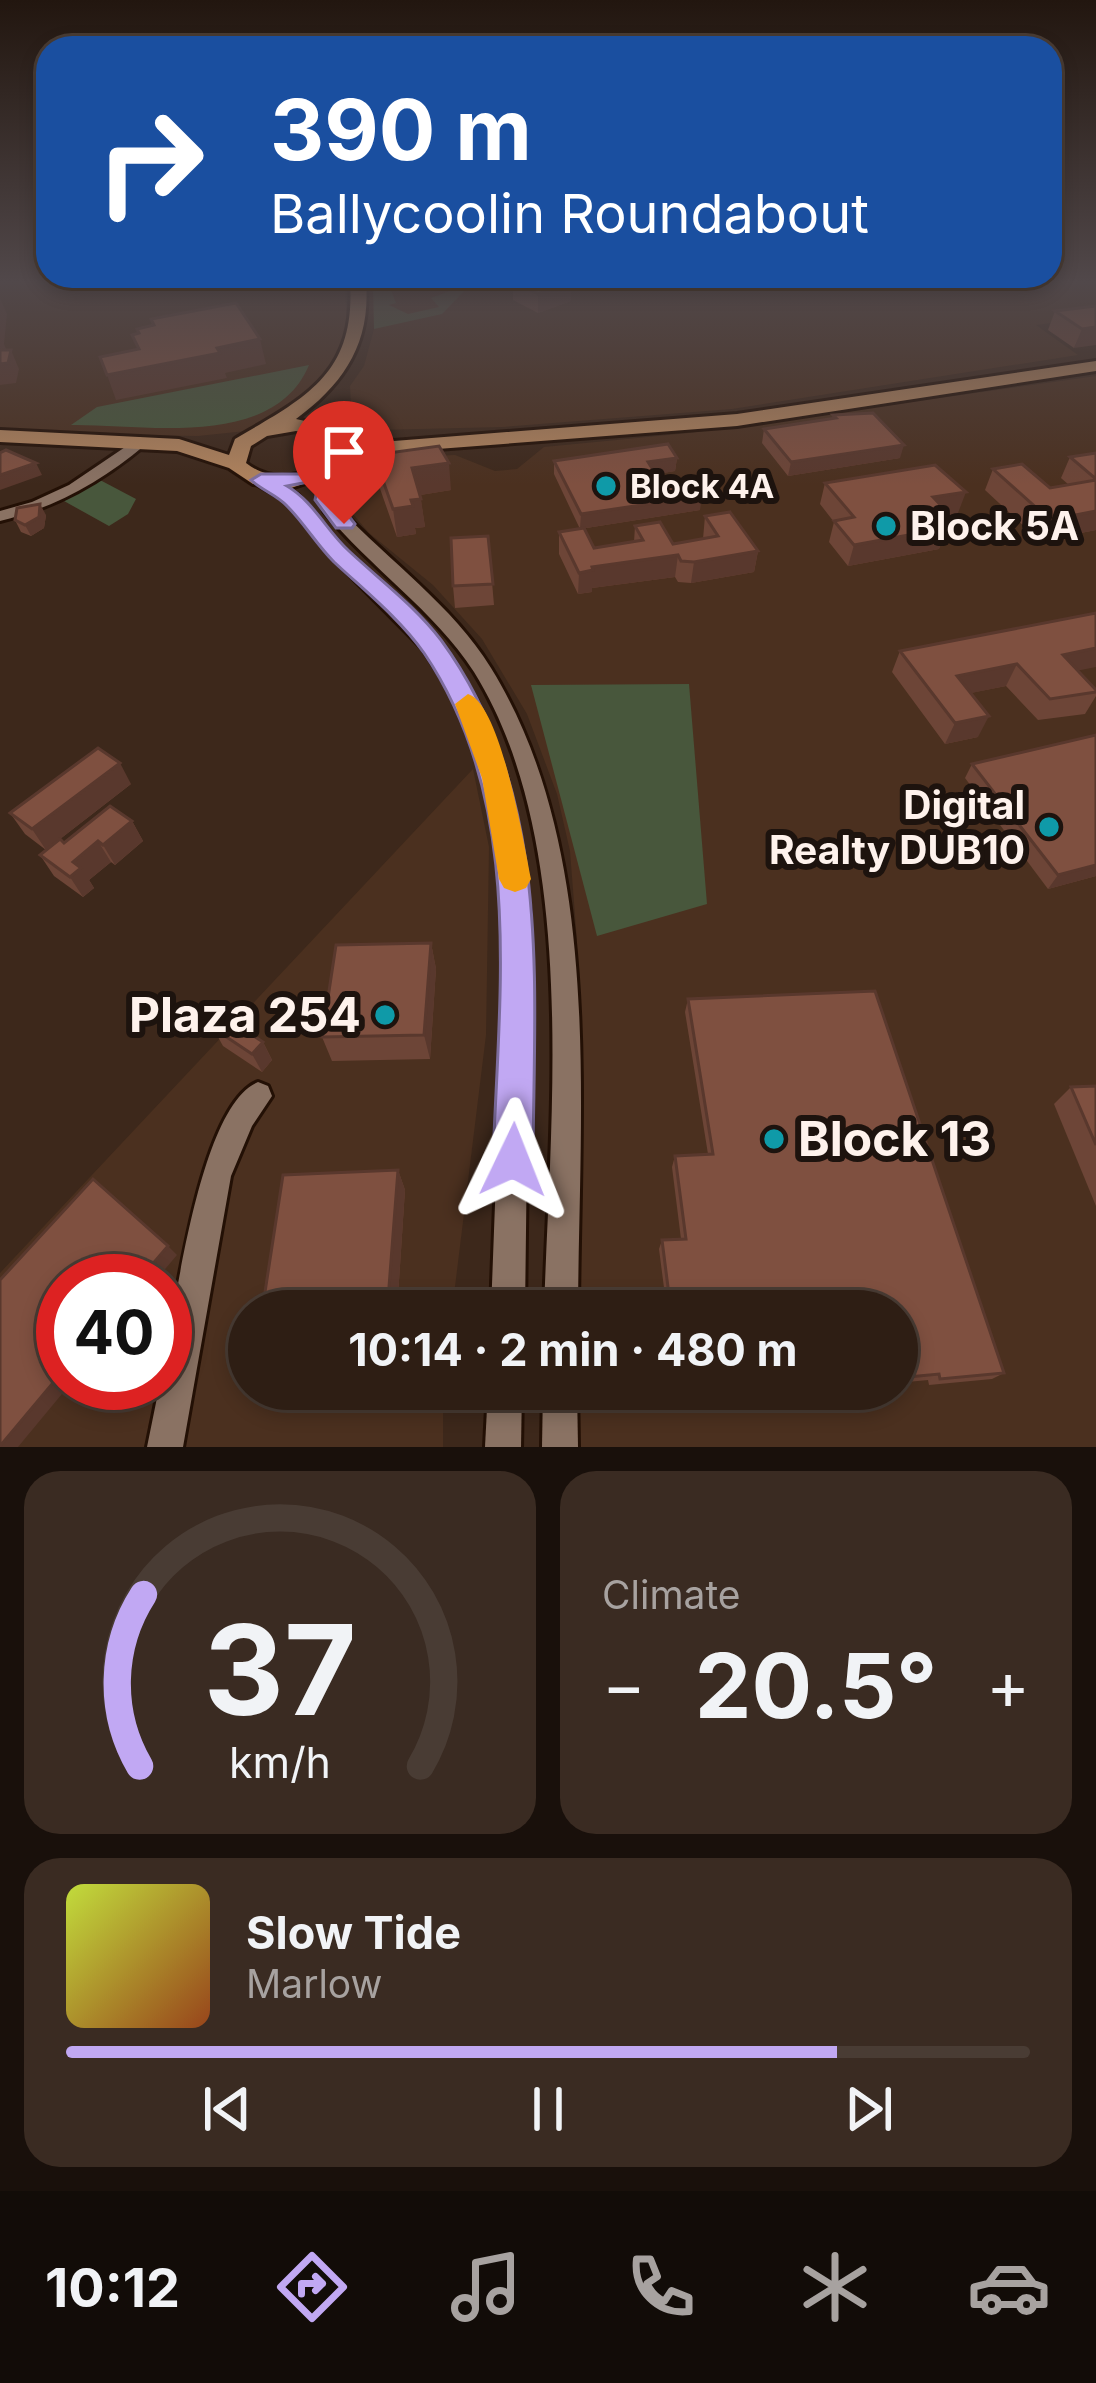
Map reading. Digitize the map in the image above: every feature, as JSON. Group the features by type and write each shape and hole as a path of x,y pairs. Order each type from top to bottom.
{"main road":[{"path":"335,465 347,448 325,420 334,381 351,350"},
{"path":"0,436 179,445 236,464 261,480 301,480 397,446 737,420 1096,366"},
{"path":"236,464 238,448 334,381"},
{"path":"179,445 310,423 397,446"}],"street":[{"path":"0,516 40,507 107,468 140,442"},
{"path":"335,465 324,490 332,511 443,618 485,672 505,707 544,821 556,893 560,974 561,1290"},
{"path":"261,480 292,498 338,554 385,594 430,644 467,701 496,778 518,911 509,1290"},
{"path":"165,1447 216,1177 242,1115 259,1096"},
{"path":"503,1447 504,1410"},
{"path":"560,1410 560,1447"}],"shaded area":[{"path":"0,350 339,350 314,392 292,411 246,431 198,436 0,433"},
{"path":"368,350 1070,350 1078,355 732,409 503,427 377,430 352,423 350,386"},
{"path":"1096,376 1096,1447 574,1447 573,1410 918,1410 918,1290 569,1290 577,941 570,851 557,794 527,714 482,639 433,585 369,533 341,500 341,482 351,471 384,458 455,455 495,471 517,469 544,447 689,433"},
{"path":"473,769 489,847 486,1035 455,1290 228,1290 228,1410 443,1410 443,1447 0,1447 0,1273"}],"green space":[{"path":"309,365 292,392 267,410 237,421 169,428 71,425 97,407"},
{"path":"100,480 136,499 128,514 109,526 64,501"},
{"path":"689,684 707,904 597,936 531,685"}],"building":[{"path":"0,350 11,350 8,363 0,364"},
{"path":"136,350 220,353 107,375 100,357"},
{"path":"873,413 904,445 791,462 764,429 836,418 833,415"},
{"name":"Block 4A","path":"668,444 677,458 648,462 663,486 693,482 702,496 581,514 554,461"},
{"path":"439,446 449,463 412,468 421,499 411,500 413,506 393,509 374,455"},
{"path":"6,450 36,463 0,475 0,453"},
{"path":"1096,453 1096,479 1070,457"},
{"path":"1022,464 1050,488 1096,480 1096,511 1050,520 993,469"},
{"name":"Block 5A","path":"935,465 966,492 933,497 949,514 935,516 947,528 854,545 834,521 854,517 825,483"},
{"path":"40,504 39,517 25,525 15,520 17,508"},
{"path":"730,512 758,551 694,562 681,561 678,555 579,573 559,532 584,528 594,548 643,540 635,526 660,522 673,544 718,536 705,516"},
{"path":"488,536 493,584 453,586 451,538"},
{"path":"1096,613 1096,648 1063,655 1096,692 1050,699 1017,664 957,676 989,716 955,723 900,651"},
{"name":"Digital Realty DUB10","path":"1096,735 1096,865 1058,875 972,764"},
{"path":"98,748 120,763 32,829 10,813"},
{"path":"110,806 132,821 73,862 81,868 70,877 40,855 60,839 64,843"},
{"name":"Plaza 254","path":"431,943 424,1035 322,1037 336,945"},
{"path":"875,991 1004,1373 940,1379 939,1374 918,1376 918,1290 668,1290 662,1240 686,1239 675,1156 713,1154 688,999"},
{"path":"223,1016 263,1042 252,1054 213,1028"},
{"path":"1096,1086 1096,1145 1071,1087"},
{"path":"398,1170 389,1290 265,1290 283,1175"},
{"path":"93,1179 168,1246 161,1254 36,1254 36,1403 0,1446 0,1280"}],"slow traffic":[{"path":"468,704 496,778 515,879"}],"place":[{"name":"Block 4A","path":"606,486"},
{"name":"Block 5A","path":"886,526"},
{"name":"Digital Realty DUB10","path":"1049,827"},
{"name":"Plaza 254","path":"385,1015"},
{"name":"Block 13","path":"774,1139"}],"route":[{"path":"344,524 326,500 331,469 301,480 261,480 292,498 338,554 404,613 447,667 483,740 505,816 518,911 513,1160"}]}
